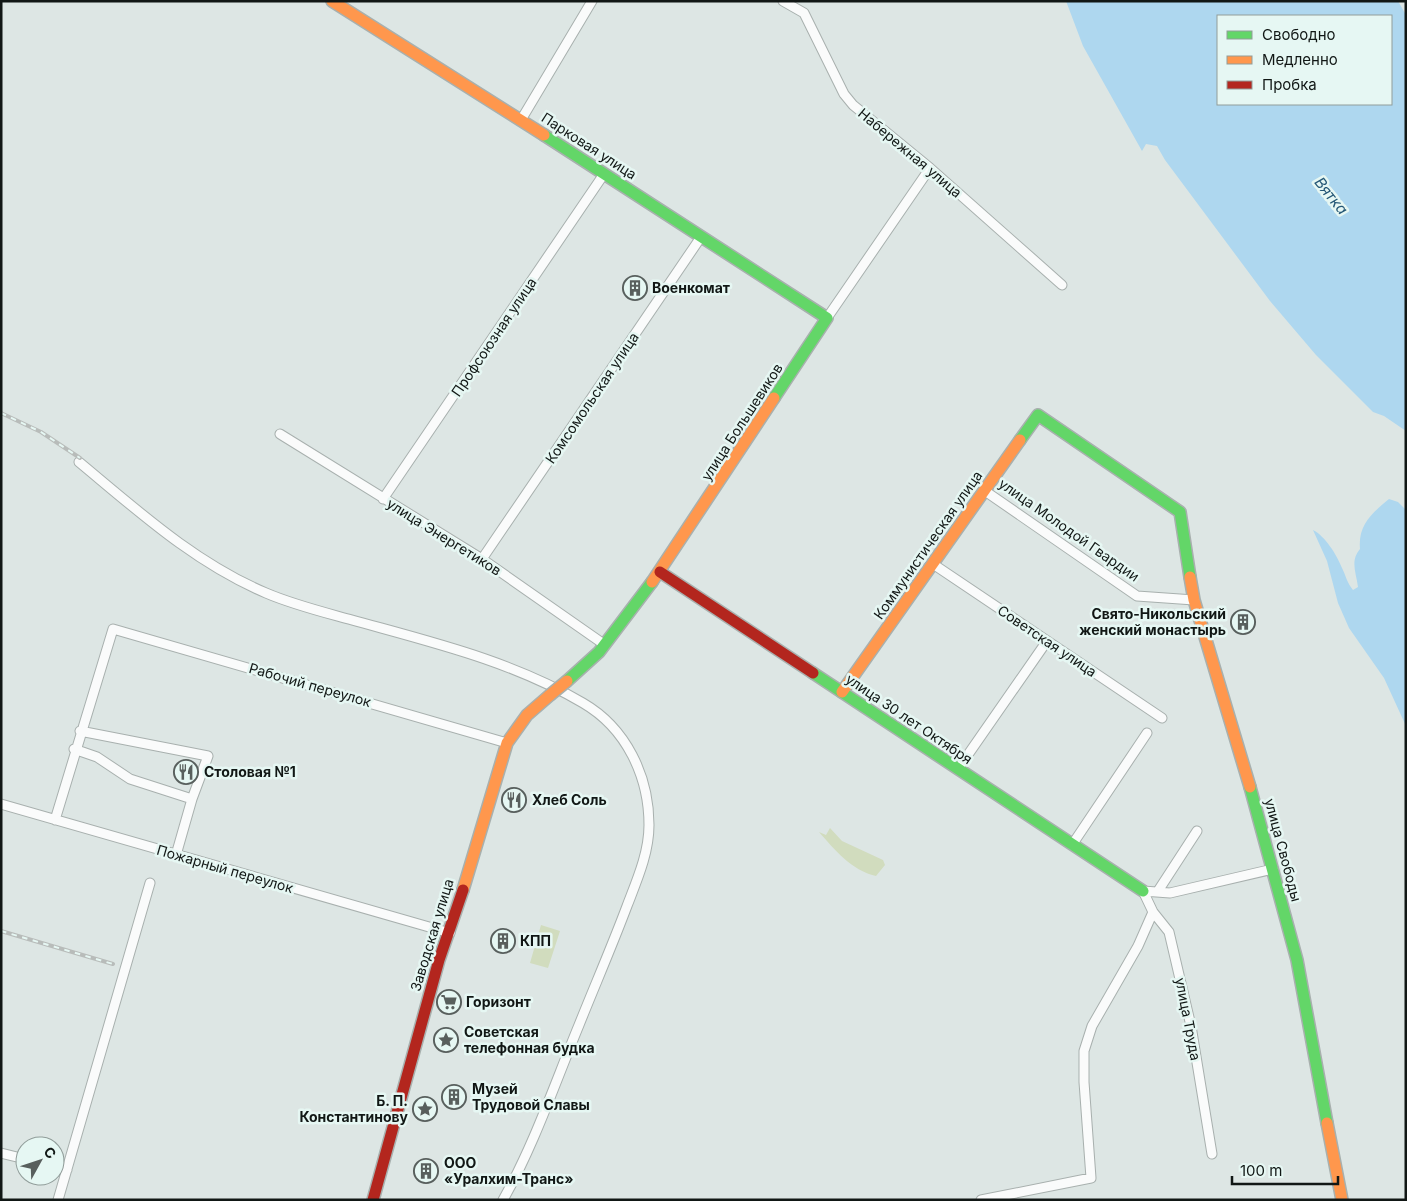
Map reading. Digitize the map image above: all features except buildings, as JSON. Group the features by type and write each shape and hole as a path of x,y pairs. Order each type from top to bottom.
{"street":[{"name":"Парковая улица","path":"332,1 521,120 827,318"},
{"path":"521,120 592,1"},
{"name":"Набережная улица","path":"783,1 804,13 844,94 853,105 930,168 1062,285"},
{"name":"улица Большевиков","path":"550,695 604,645 660,572 827,318 930,168"},
{"name":"Профсоюзная улица","path":"383,499 604,174"},
{"name":"Комсомольская улица","path":"482,559 701,237"},
{"name":"Коммунистическая улица","path":"842,692 1038,415 1180,512"},
{"name":"улица Энергетиков","path":"280,434 482,559 604,645"},
{"path":"79,462 187,549 235,578 298,605 472,654 516,670 592,708 611,724 628,747 639,770 647,797 649,825 646,854 614,941 503,1200"},
{"name":"улица Молодой Гвардии","path":"985,491 1137,596 1194,600"},
{"name":"улица Свободы","path":"1180,512 1194,600 1273,868 1297,960 1342,1200"},
{"name":"Советская улица","path":"933,564 1162,718"},
{"name":"улица 30 лет Октября","path":"660,572 1143,891"},
{"name":"Рабочий переулок","path":"80,731 112,629 507,743"},
{"path":"958,769 1047,641"},
{"name":"Заводская улица","path":"373,1200 439,960 450,933 507,743 527,715 550,695"},
{"path":"55,820 80,731 208,756 192,799 176,855"},
{"path":"1072,845 1147,733"},
{"path":"74,750 97,757 130,780 192,799"},
{"name":"Пожарный переулок","path":"1,804 450,933"},
{"path":"1158,892 1197,831"},
{"path":"1143,891 1170,893 1273,868"},
{"path":"58,1200 150,883"},
{"name":"улица Труда","path":"1143,891 1154,912 1169,932 1191,1026 1212,1154"},
{"path":"981,1200 1091,1178 1084,1050 1092,1026 1138,946 1154,912"},
{"path":"1,1153 15,1157"}],"green space":[{"path":"830,828 842,841 883,860 885,865 876,876 851,864 819,832 826,835"},
{"path":"541,925 560,931 548,968 530,963"}],"water":[{"name":"Вятка","path":"1066,1 1398,1 1406,15 1406,431 1384,416 1373,412 1316,355 1270,301 1165,160 1157,146 1146,144 1142,151 1083,46"},
{"path":"1389,499 1398,502 1406,510 1406,726 1384,678 1349,628 1338,603 1327,561 1313,530 1326,541 1334,552 1353,590 1358,587 1354,562 1360,549 1361,533 1371,515"}],"railway":[{"path":"1,413 41,432 80,458"},
{"path":"1,931 113,964"}],"traffic: fast":[{"path":"544,135 827,318 774,398"},
{"path":"1020,440 1038,415 1180,512 1190,577"},
{"path":"567,681 599,652 652,582"},
{"path":"813,673 1143,891"},
{"path":"1250,787 1297,960 1327,1123"}],"traffic: slow":[{"path":"332,1 544,135"},
{"path":"652,582 774,398"},
{"path":"842,692 1020,440"},
{"path":"1190,577 1194,600 1250,787"},
{"path":"550,695 567,681"},
{"path":"463,890 507,743 527,715 550,695"},
{"path":"1327,1123 1342,1200"}],"traffic: jam":[{"path":"660,572 813,673"},
{"path":"373,1200 439,960 463,890"}],"place":[{"name":"Военкомат","path":"635,288"},
{"name":"Свято-Никольский женский монастырь","path":"1243,622"},
{"name":"Столовая №1","path":"186,772"},
{"name":"Хлеб Соль","path":"514,800"},
{"name":"КПП","path":"503,941"},
{"name":"Горизонт","path":"449,1002"},
{"name":"Советская телефонная будка","path":"446,1040"},
{"name":"Музей Трудовой Славы","path":"454,1097"},
{"name":"Б. П. Константинову","path":"425,1109"},
{"name":"ООО «Уралхим-Транс»","path":"426,1171"}]}
